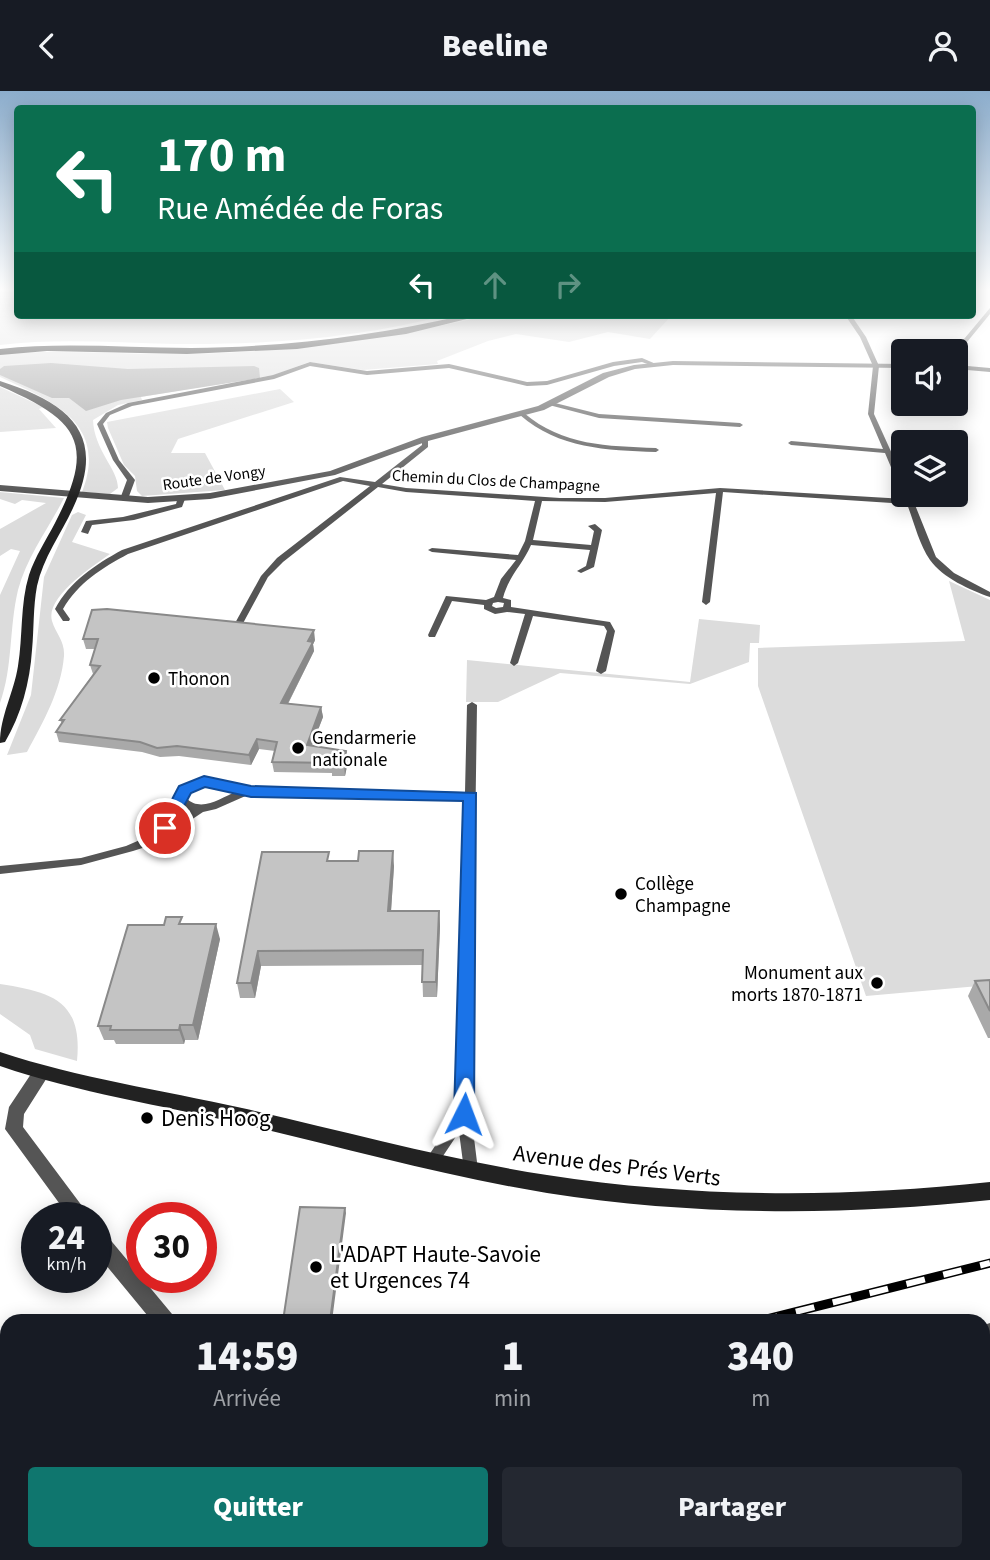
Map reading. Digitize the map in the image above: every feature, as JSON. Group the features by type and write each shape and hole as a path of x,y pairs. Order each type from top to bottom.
{"main road":[{"path":"0,383 60,414 76,434 83,457 75,492 33,582 23,673 17,698 0,739"},
{"name":"Avenue des Prés Verts","path":"0,1059 41,1073 471,1170 611,1193 741,1203 883,1202 990,1191"}],"street":[{"path":"124,499 131,479 116,460 100,424 107,414 130,404 269,378 314,364 367,373 449,366 527,384 547,383 612,364 642,360 653,364"},
{"path":"873,360 876,366 870,409 891,460"},
{"name":"Route de Vongy","path":"0,488 124,499 181,499 323,476 425,439 522,414 551,404 615,372 653,364 891,366"},
{"path":"968,368 990,370"},
{"path":"551,404 598,416 740,425"},
{"path":"522,414 545,432 605,447 656,450"},
{"path":"238,625 265,576 280,560 426,446 425,439"},
{"path":"791,443 887,451"},
{"name":"Chemin du Clos de Champagne","path":"66,619 59,609 70,592 98,569 125,552 343,479 374,487 539,499 606,500 720,490 891,498"},
{"path":"706,602 720,490"},
{"path":"85,532 89,523 118,521 154,513 179,505 181,499"},
{"path":"498,599 502,580 521,558 528,542 539,499"},
{"path":"912,507 929,557 935,566 990,595"},
{"path":"581,571 590,567 597,530 592,526"},
{"path":"528,542 594,548"},
{"path":"432,550 521,558"},
{"path":"432,635 449,598 488,603 498,599 508,602 508,609"},
{"path":"488,603 487,607 492,611 508,609 607,624 611,631 601,671"},
{"path":"514,663 530,613"},
{"path":"471,1170 464,1114 472,705"},
{"path":"151,841 169,824 185,790 196,783 208,781 249,791 471,796"},
{"path":"220,785 224,793 221,800"},
{"path":"0,870 91,861 151,841 176,828 200,809 249,791"},
{"path":"182,800 187,806 200,809"},
{"path":"41,1073 15,1112 14,1129 69,1202"},
{"path":"432,1161 464,1114"},
{"path":"112,1257 159,1314"}],"shaded area":[{"path":"0,360 441,360 437,361 438,364 363,370 309,362 274,375 141,397 142,400 118,405 93,420 97,441 117,481 118,488 110,494 82,492 88,468 88,448 82,432 71,418 39,395 0,377"},
{"path":"51,363 128,369 254,366 259,368 260,378 121,400 86,411 69,398 52,398 0,375 0,369 4,366"},
{"path":"0,387 43,407 39,409 56,428 0,432"},
{"path":"280,389 294,402 178,439 171,453 205,453 225,490 142,496 137,491 135,476 124,465 108,428 107,422"},
{"path":"0,492 64,498 33,554 18,590 7,675 0,703 0,595 20,551 11,549 0,556 0,529 46,503 22,500 15,504 0,499"},
{"path":"78,512 86,515 72,542 110,554 72,583 56,602 52,621 64,651 59,682 27,752 7,755 31,695 44,577 72,515"},
{"path":"949,581 990,600 990,985 866,996 758,686 758,648 965,641"},
{"path":"699,619 760,625 759,643 750,643 749,662 690,684 560,673 498,702 466,702 467,660 690,682"},
{"path":"0,984 48,996 69,1012 75,1024 78,1041 77,1061 35,1049 30,1035 0,1014"}],"building":[{"path":"107,609 314,630 308,641 313,642 281,703 321,707 307,745 346,751 344,766 331,766 331,763 272,762 277,742 257,739 249,755 177,746 157,748 140,742 56,732 64,720 60,720 100,666 90,665 98,639 83,639 92,610"},
{"path":"359,851 393,851 388,911 439,911 436,982 422,982 423,950 258,951 251,983 237,983 262,852 329,852 327,861 358,861"},
{"path":"166,917 182,917 179,924 216,924 193,1025 180,1025 179,1030 110,1030 111,1026 98,1026 128,925 164,925"},
{"path":"990,980 990,1011 975,981"},
{"name":"L'ADAPT Haute-Savoie et Urgences 74","path":"300,1207 345,1208 331,1314 284,1314"}],"railway":[{"path":"787,1314 990,1263"}],"place":[{"name":"Thonon","path":"154,678"},
{"name":"Gendarmerie nationale","path":"298,748"},
{"name":"Collège Champagne","path":"621,894"},
{"name":"Monument aux morts 1870-1871","path":"877,983"},
{"name":"Denis Hoog","path":"147,1118"},
{"name":"L'ADAPT Haute-Savoie et Urgences 74","path":"316,1267"}],"route":[{"path":"165,828 173,818 185,790 204,781 251,791 471,796 464,1114"}]}
